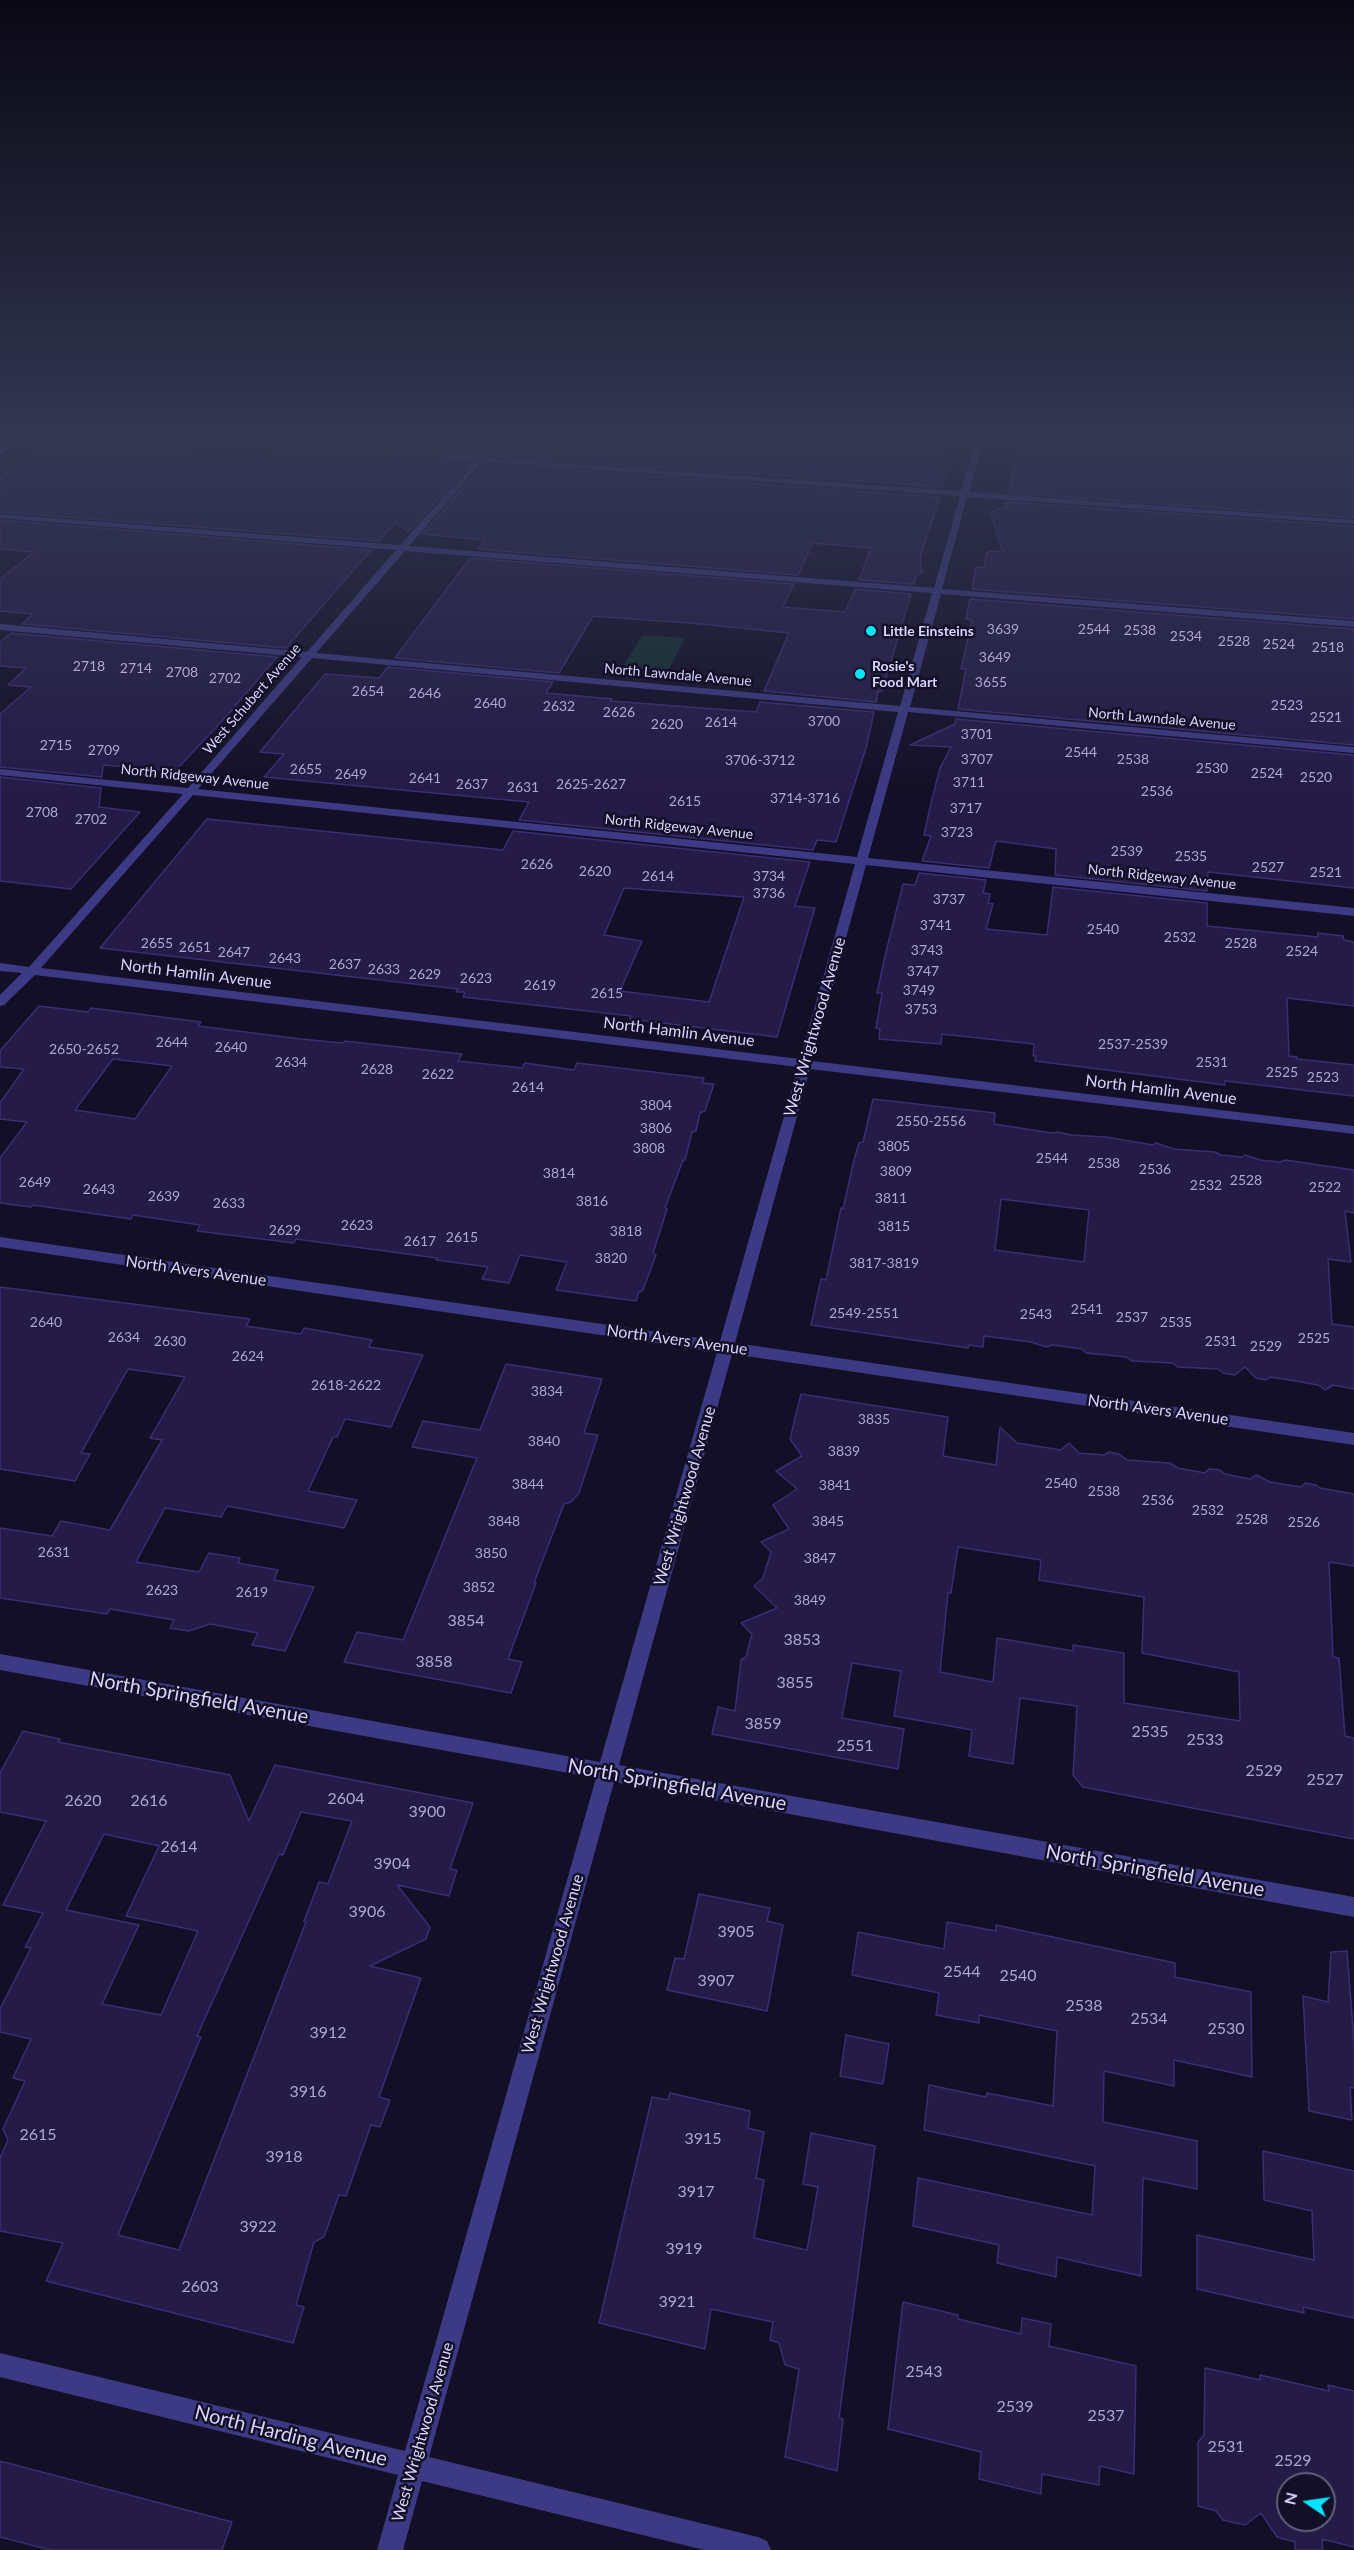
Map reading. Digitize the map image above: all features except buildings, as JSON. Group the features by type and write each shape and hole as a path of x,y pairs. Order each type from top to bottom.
{"street":[{"name":"West Schubert Avenue","path":"0,1002 49,954 393,560"},
{"path":"552,560 1354,624"},
{"name":"West Wrightwood Avenue","path":"390,2550 946,560"},
{"name":"North Lawndale Avenue","path":"0,627 1354,750"},
{"name":"North Ridgeway Avenue","path":"0,772 1354,912"},
{"name":"North Hamlin Avenue","path":"0,967 1354,1130"},
{"name":"North Avers Avenue","path":"0,1242 1354,1438"},
{"name":"North Springfield Avenue","path":"0,1662 1354,1907"},
{"name":"North Harding Avenue","path":"0,2365 758,2550"}],"green space":[{"path":"642,635 685,638 668,671 623,667"}],"place":[{"name":"Little Einsteins","path":"871,631"},
{"name":"Rosie's Food Mart","path":"860,674"}]}
